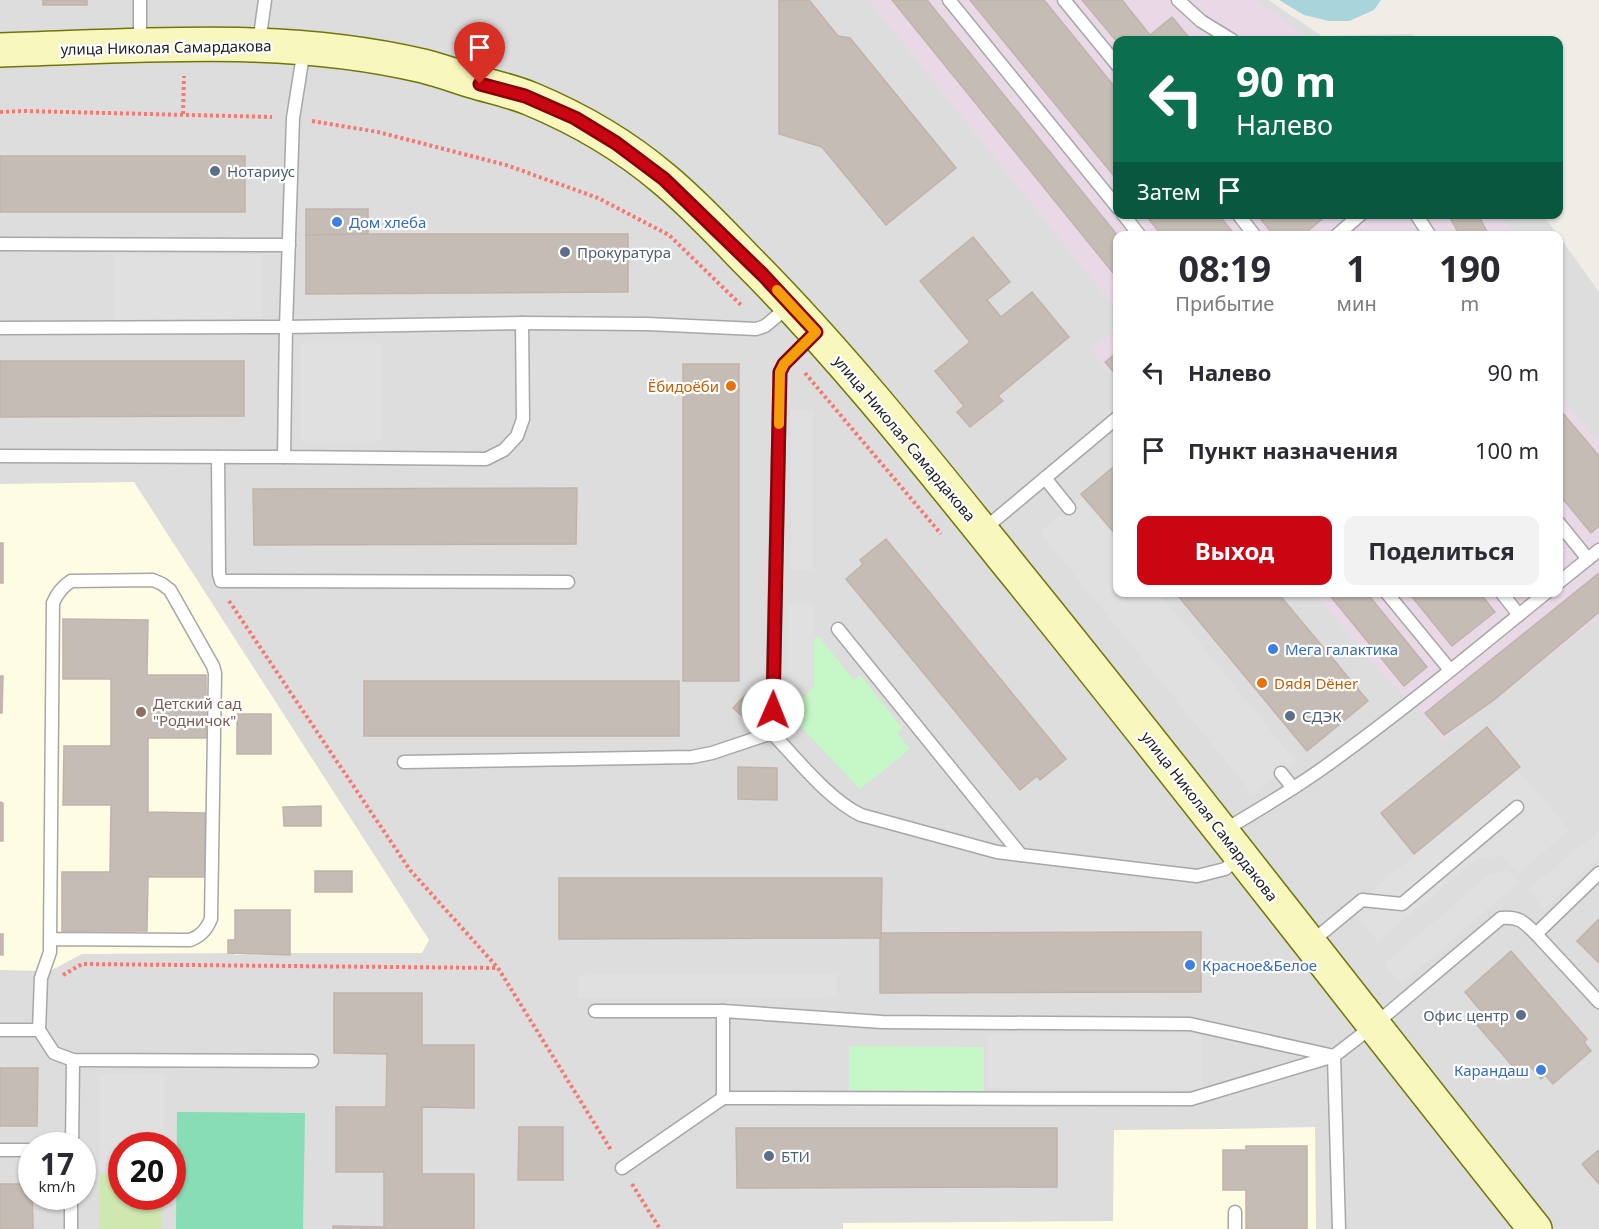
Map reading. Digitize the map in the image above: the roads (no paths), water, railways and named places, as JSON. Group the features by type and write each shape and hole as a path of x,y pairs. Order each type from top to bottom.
{"street":[{"name":"улица Николая Самардакова","path":"0,50 244,44 304,47 354,53 424,66 525,96 575,118 616,143 664,179 791,304 851,371 1232,844 1535,1229"}],"lane":[{"path":"140,0 141,46"},
{"path":"259,45 265,0"},
{"path":"949,0 1113,202"},
{"path":"1064,0 1113,60"},
{"path":"1178,0 1201,21 1225,36"},
{"path":"284,457 293,118 304,47"},
{"path":"1127,219 1136,231"},
{"path":"1242,219 1251,231"},
{"path":"1342,231 1355,219"},
{"path":"0,244 289,244"},
{"path":"0,328 522,323 647,324 756,329 765,326 791,304"},
{"path":"0,456 486,459 504,450 517,436 522,419 522,323"},
{"path":"816,332 784,364 780,372 772,733 835,798 847,808 861,815 997,852 1197,876 1225,869 1232,844 1293,788 1342,754 1540,597"},
{"path":"982,531 1113,421"},
{"path":"218,457 219,574 221,581 568,582"},
{"path":"1045,478 1069,508"},
{"path":"1563,528 1588,559"},
{"path":"1563,579 1599,550"},
{"path":"50,939 190,940 200,936 211,920 213,666 170,590 153,580 71,581 57,593 53,603 50,939 50,952 41,978 39,1030 54,1053 73,1060 312,1061"},
{"path":"1390,597 1450,670"},
{"path":"1505,597 1519,615"},
{"path":"838,629 1021,855"},
{"path":"404,762 692,758 772,733"},
{"path":"1281,773 1293,788"},
{"path":"1310,943 1362,900 1402,904 1517,807"},
{"path":"1536,934 1599,873"},
{"path":"622,1168 723,1098 1191,1099 1334,1056 1501,918 1512,917 1525,923 1599,1002"},
{"path":"595,1011 723,1011 882,1022 1190,1024 1334,1056"},
{"path":"723,1011 723,1098"},
{"path":"0,1030 39,1030"},
{"path":"1334,1056 1339,1229"},
{"path":"72,1132 73,1060"},
{"path":"0,1150 18,1150"},
{"path":"71,1210 71,1229"},
{"path":"1235,1212 1235,1229"}],"water":[{"path":"1279,0 1381,0 1374,10 1349,21 1329,21 1304,15"}],"place":[{"name":"Нотариус","path":"215,171"},
{"name":"Дом хлеба","path":"337,222"},
{"name":"Прокуратура","path":"565,252"},
{"name":"Ёбидоёби","path":"731,386"},
{"name":"Мега галактика","path":"1273,649"},
{"name":"Dяdя Dёнеr","path":"1262,683"},
{"name":"Детский сад \"Родничок\"","path":"141,712"},
{"name":"СДЭК","path":"1290,716"},
{"name":"Красное&Белое","path":"1190,965"},
{"name":"Офис центр","path":"1521,1015"},
{"name":"Карандаш","path":"1541,1070"},
{"name":"БТИ","path":"769,1156"}]}
